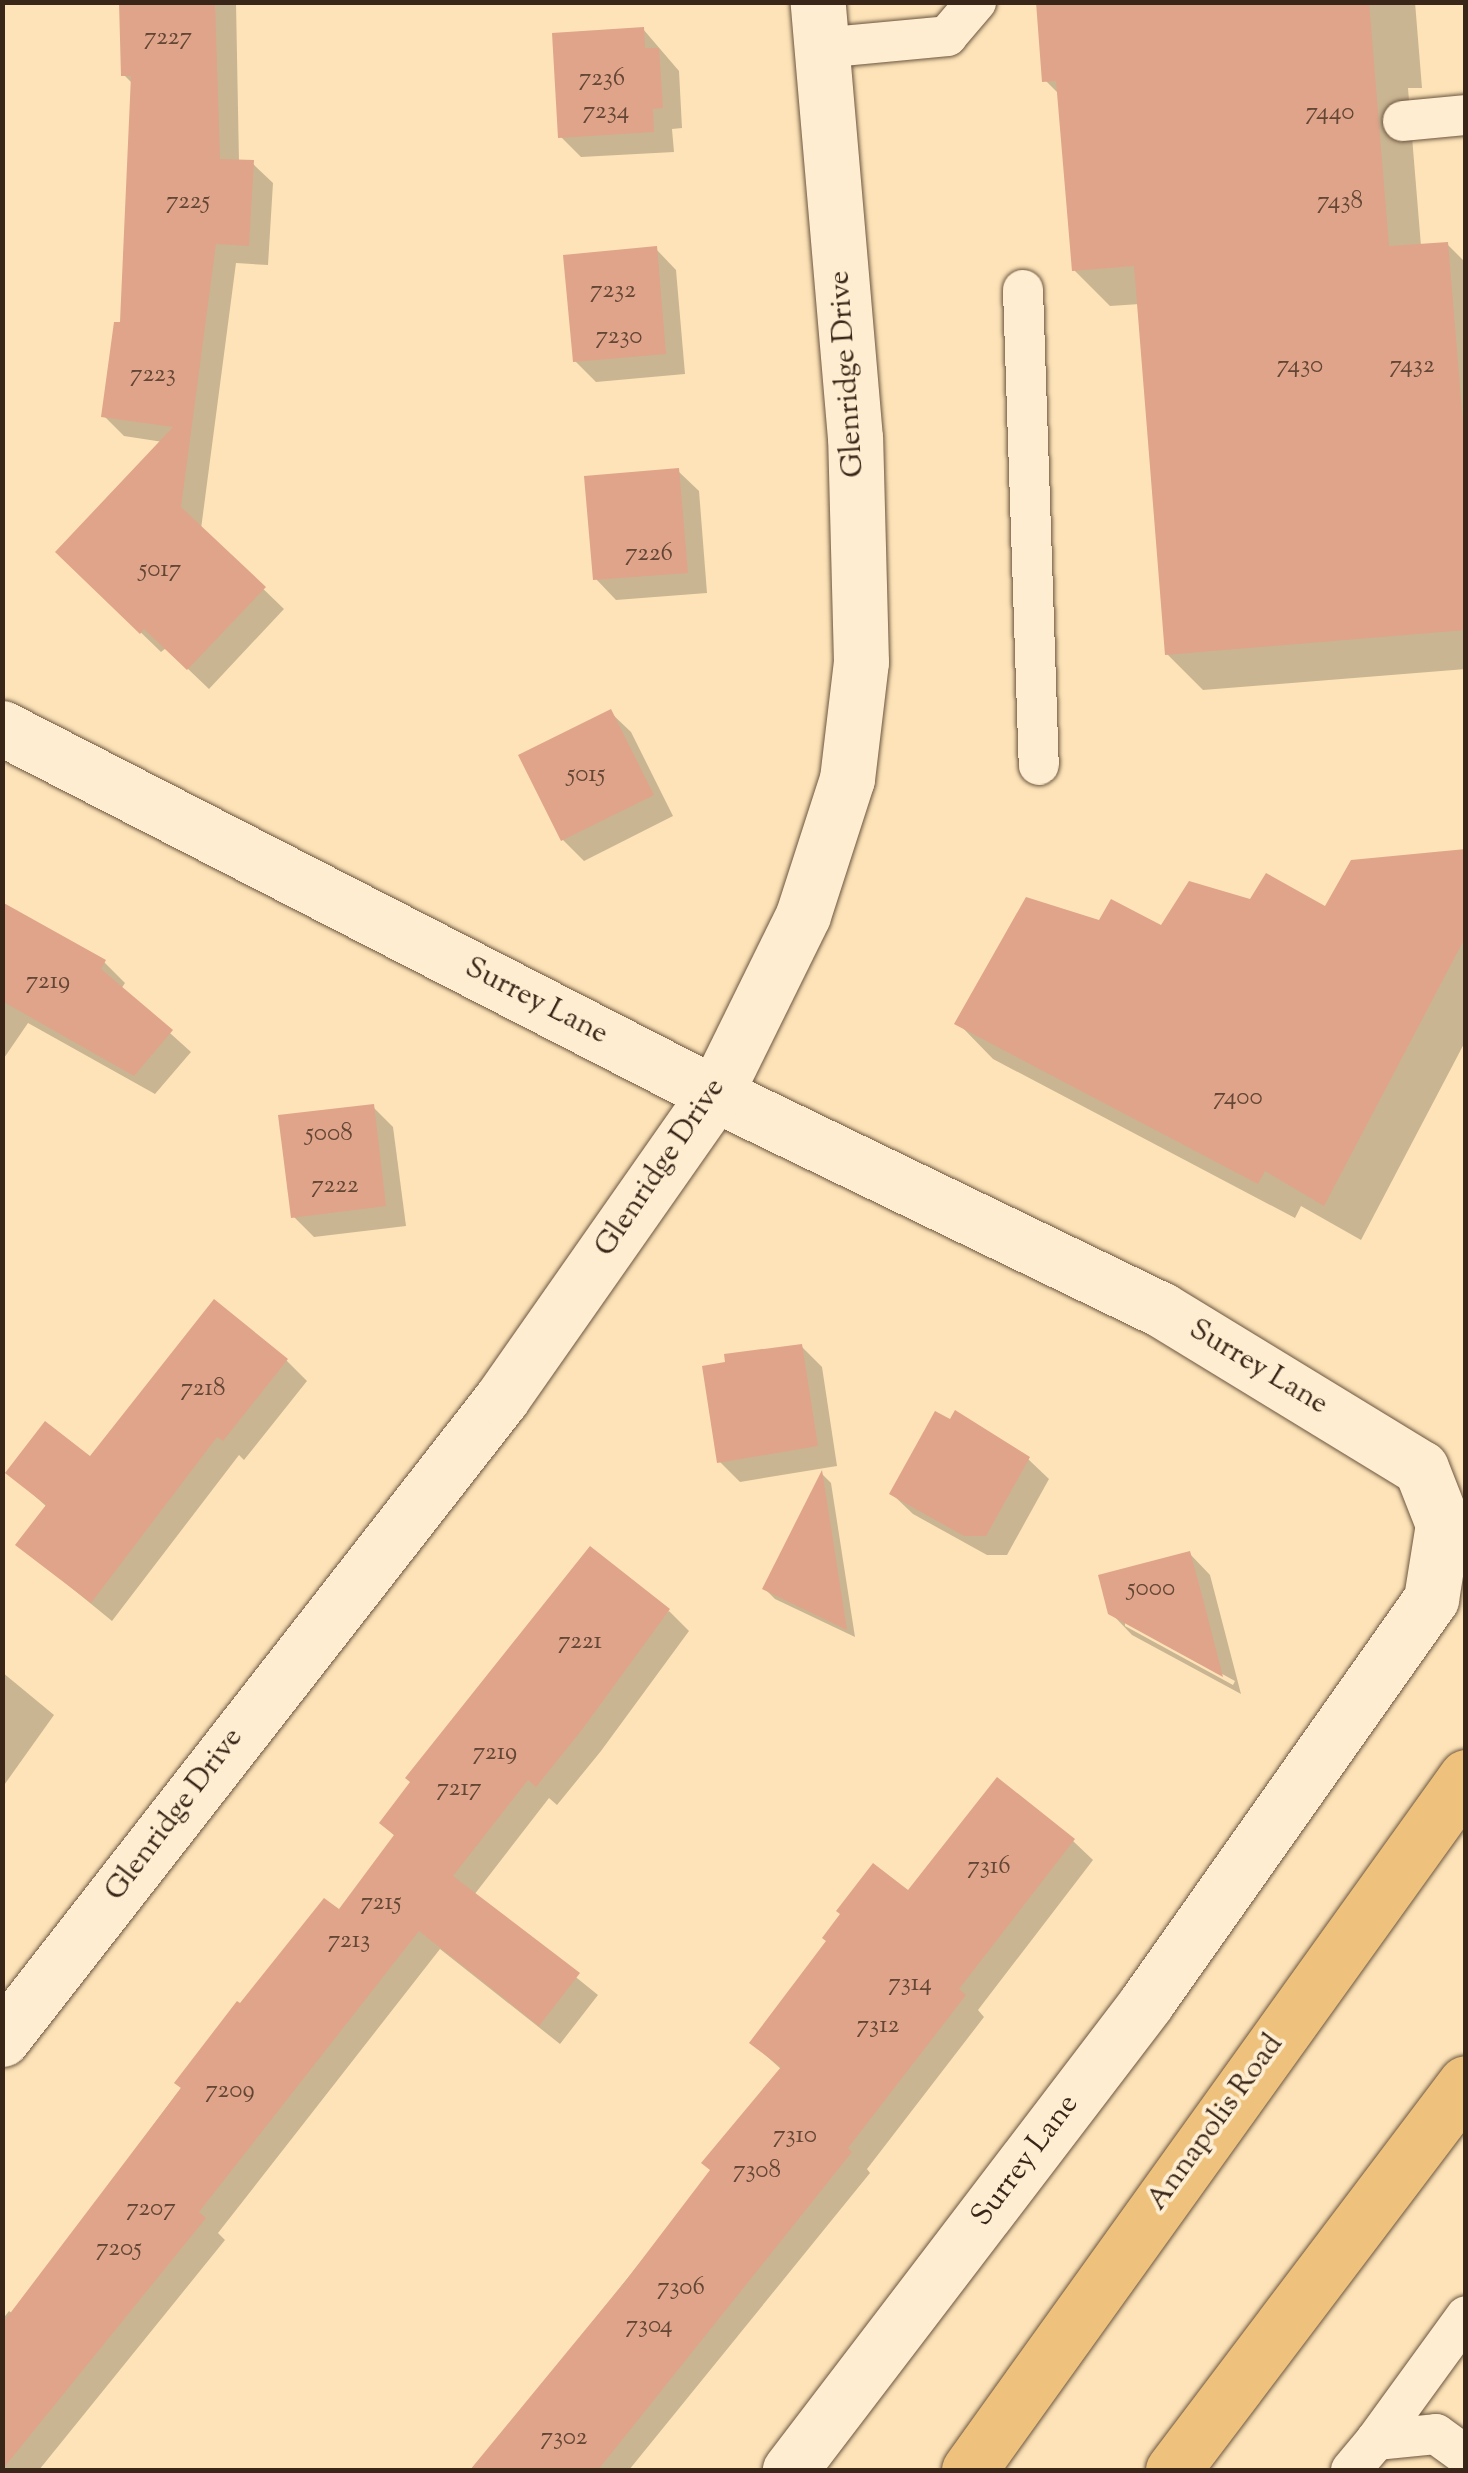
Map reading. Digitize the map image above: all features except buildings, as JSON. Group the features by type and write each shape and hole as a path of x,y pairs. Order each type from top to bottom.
{"main road":[{"name":"Annapolis Road","path":"969,2470 1466,1777"},
{"path":"1173,2470 1466,2083"}],"street":[{"name":"Glenridge Drive","path":"2,2039 502,1398 715,1094 803,915 847,779 861,662 855,438 819,26"},
{"name":"Surrey Lane","path":"2,728 715,1094 1162,1310 1421,1468 1443,1524 1431,1600 1147,2002 790,2470"}],"lane":[{"path":"819,26 947,36 976,2"},
{"path":"1403,121 1466,115"},
{"path":"1023,290 1038,765"},
{"path":"1364,2455 1466,2316"},
{"path":"1364,2455 1436,2434 1466,2456"}]}
